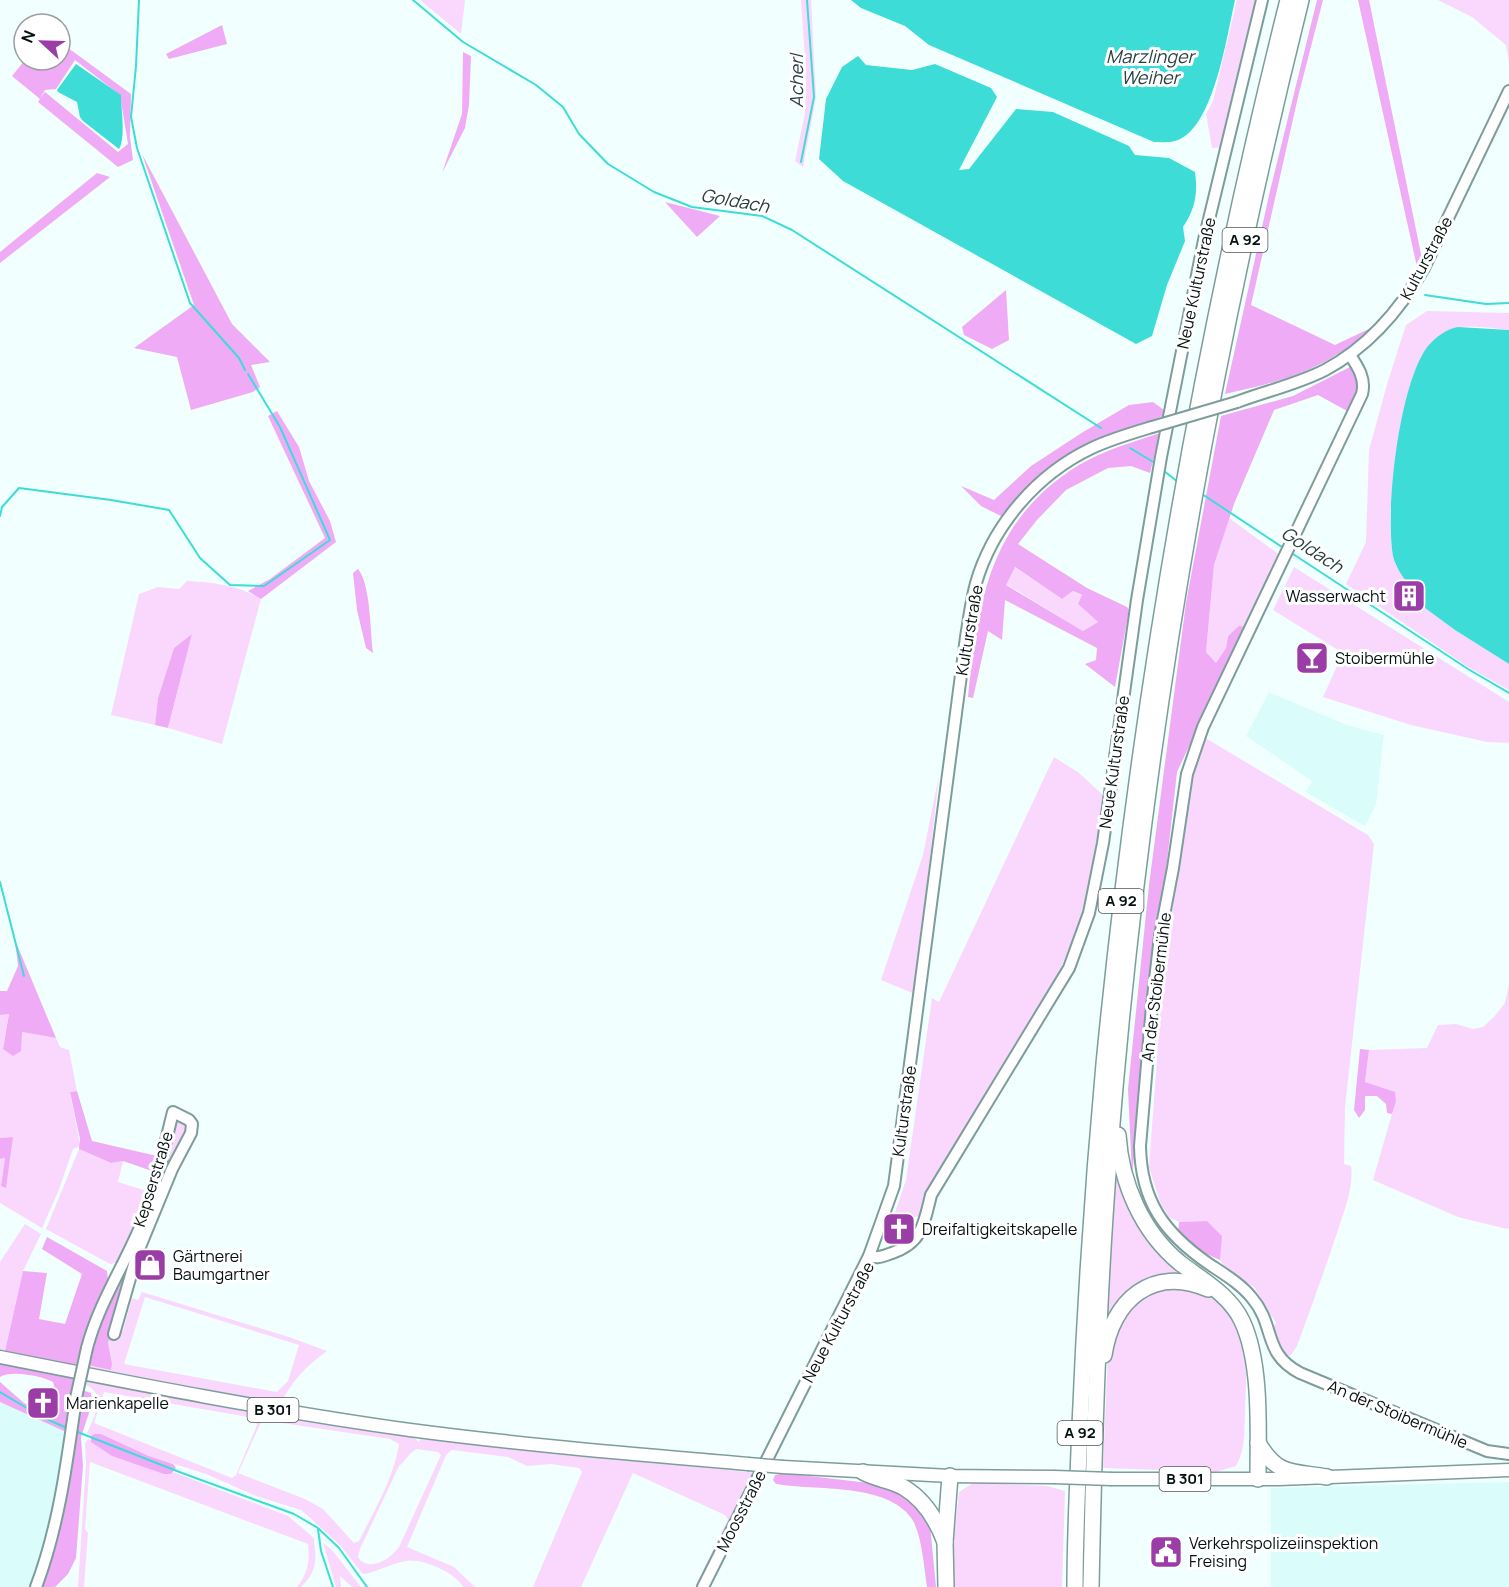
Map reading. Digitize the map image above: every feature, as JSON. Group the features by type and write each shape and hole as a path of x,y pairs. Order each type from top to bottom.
{"highway":[{"name":"A 92","path":"1076,1587 1075,1556 1085,1311 1096,1141 1142,734 1188,488 1225,271 1288,0"},
{"name":"A 92","path":"1091,1587 1095,1386 1104,1233 1116,1079 1155,736 1188,488 1301,0"},
{"path":"1116,1079 1121,1093 1118,1128 1119,1154 1138,1213 1157,1240 1178,1261 1212,1286 1233,1306 1242,1321 1252,1350 1256,1381 1258,1479"},
{"path":"1095,1386 1102,1371 1113,1323 1124,1305 1138,1292 1158,1283 1172,1281 1189,1282 1219,1294"},
{"path":"1258,1443 1276,1466 1289,1471 1327,1477"},
{"path":"863,1472 876,1479 902,1486 917,1498 939,1526 945,1542"},
{"path":"946,1587 945,1542 950,1476"},
{"path":"1069,1587 1070,1569 1075,1556"}],"main road":[{"name":"B 301","path":"0,1357 273,1410 549,1447 783,1467 950,1476 1258,1479"},
{"path":"1258,1479 1509,1470"}],"street":[{"name":"Neue Kulturstraße","path":"780,1436 869,1256 877,1258 904,1249 919,1235 931,1195 1069,968 1089,913 1103,843 1137,600 1161,457 1204,240 1262,0"},
{"name":"Kulturstraße","path":"869,1256 894,1186 966,637 976,584 987,554 1002,527 1044,479 1090,449 1152,427 1237,402 1323,370 1350,355 1391,318 1414,286 1509,91"},
{"name":"An der Stoibermühle","path":"1350,355 1363,379 1362,394 1203,727 1187,774 1153,989 1140,1146 1144,1182 1155,1209 1169,1231 1191,1252 1243,1288 1254,1299 1264,1317 1275,1351 1290,1367 1447,1436 1487,1451 1509,1454"},
{"name":"Kepserstraße","path":"36,1587 57,1521 76,1398 87,1348 105,1299 150,1203 173,1112 189,1120 191,1133 172,1169 137,1254 114,1334"},
{"name":"Moosstraße","path":"703,1587 780,1436"}],"shaded area":[{"path":"420,0 465,0 461,34"},
{"path":"801,0 811,0 816,97 803,167 795,161 805,113 806,74"},
{"path":"1237,0 1258,0 1224,147 1212,148 1206,114 1213,101"},
{"path":"1317,0 1323,0 1298,97 1251,305 1335,345 1377,325 1340,352 1306,371 1269,384 1225,394 1270,191"},
{"path":"1358,0 1369,0 1423,264 1417,267"},
{"path":"1438,0 1509,0 1509,62 1506,45 1472,17"},
{"path":"222,25 227,44 169,59 166,54"},
{"path":"72,51 131,94 130,137 133,160 118,167 38,102 40,99 12,76 15,72 67,72 56,89 45,90 40,98 45,92 118,152 128,144 120,95 75,60 72,65"},
{"path":"463,52 471,56 469,105 465,128 442,173 462,114"},
{"path":"142,154 232,324 270,362 251,365 260,387 253,392 191,410 177,357 134,348 194,305"},
{"path":"97,173 110,177 0,263 0,252"},
{"path":"665,202 720,216 697,237"},
{"path":"1006,290 1009,340 992,349 964,335 962,327"},
{"path":"1427,311 1509,313 1509,330 1471,326 1448,330 1422,356 1407,398 1396,456 1391,516 1394,560 1411,588 1418,587 1422,591 1421,598 1425,608 1509,664 1509,690 1468,667 1346,584 1366,542 1369,450 1388,381 1406,325"},
{"path":"1350,367 1354,369 1361,384 1349,412 1318,395 1274,410 1234,504 1214,565 1206,652 1216,663 1226,648 1228,636 1239,626 1245,627 1177,772 1132,1175 1128,1089 1149,885 1186,603 1221,416 1293,396"},
{"path":"1153,402 1164,410 1163,416 1101,439 1003,517 981,506 961,486 994,500 1031,466 1083,432 1129,405"},
{"path":"277,411 299,447 309,481 330,521 336,542 261,599 248,591 270,579 325,538 268,416"},
{"path":"1160,433 1150,473 1131,466 1108,468 1066,490 1018,544 1087,588 1127,607 1129,610 1115,687 1085,664 1096,660 1097,648 1005,600 1002,640 988,631 973,698 968,697 977,628 984,596 1007,538 1025,511 1049,487 1079,465 1108,451","holes":["1015,567 1062,599 1073,591 1082,595 1078,604 1098,622 1083,631 1006,585"]},
{"path":"1229,518 1280,555 1245,627 1228,635 1226,648 1216,664 1206,652 1214,565"},
{"path":"1014,567 1062,599 1073,591 1082,596 1078,604 1098,622 1083,631 1006,584"},
{"path":"1294,567 1509,702 1509,743 1487,742 1411,725 1323,697 1343,653 1273,610"},
{"path":"358,569 368,597 373,653 366,648 357,610 353,573"},
{"path":"187,581 226,586 261,599 222,744 168,728 192,634 174,648 158,698 155,725 111,715 139,594 158,587 179,589"},
{"path":"192,634 168,728 155,725 158,698 174,648"},
{"path":"1269,692 1347,725 1384,735 1376,805 1365,826 1306,792 1312,781 1246,736"},
{"path":"1202,736 1368,835 1374,844 1345,1107 1344,1164 1351,1166 1350,1190 1297,1346 1291,1355 1284,1357 1279,1352 1272,1329 1276,1323 1254,1287 1228,1272 1220,1260 1221,1235 1207,1221 1179,1222 1169,1217 1160,1202 1149,1167 1162,991 1188,780"},
{"path":"1054,757 1079,773 1104,796 1084,913 1060,969 924,1202 921,1215 890,1227 906,1180 932,998 939,1002"},
{"path":"939,775 915,994 881,980 923,855"},
{"path":"15,940 56,1038 22,1032 21,1051 13,1056 3,1049 9,1014 0,1015 0,991 7,991 18,966"},
{"path":"1509,984 1509,1228 1507,1229 1458,1217 1373,1180 1396,1100 1365,1082 1369,1050 1427,1048 1438,1025 1456,1024 1473,1029 1483,1027 1505,1003"},
{"path":"9,1013 3,1048 22,1032 56,1038 60,1047 69,1050 77,1091 70,1092 80,1146 73,1149 42,1228 0,1203 0,1159 5,1158 1,1185 12,1137 0,1138 0,1015"},
{"path":"1360,1049 1369,1050 1365,1082 1395,1092 1396,1101 1392,1114 1387,1113 1386,1104 1377,1096 1365,1096 1365,1110 1359,1118 1354,1110"},
{"path":"77,1091 92,1141 157,1156 152,1171 123,1161 111,1163 79,1149 80,1139 70,1092"},
{"path":"180,1120 185,1122 189,1129 127,1274 122,1273 175,1122"},
{"path":"13,1137 6,1188 1,1186 5,1158 0,1159 0,1138"},
{"path":"79,1149 111,1163 123,1161 118,1182 150,1192 121,1262 110,1264 46,1229"},
{"path":"1117,1166 1124,1188 1201,1281 1180,1275 1109,1317 1107,1316"},
{"path":"1207,1221 1222,1236 1220,1260 1200,1251 1178,1233 1179,1222"},
{"path":"25,1224 41,1234 23,1271 5,1351 0,1350 0,1262"},
{"path":"47,1237 107,1271 108,1280 89,1322 76,1366 5,1351 23,1271 47,1273 39,1319 65,1324 82,1274 42,1249"},
{"path":"122,1273 127,1274 108,1343 111,1370 88,1365 98,1327"},
{"path":"1171,1284 1198,1290 1217,1299 1232,1314 1238,1327 1243,1340 1246,1369 1244,1440 1239,1460 1236,1466 1216,1472 1103,1468 1108,1351 1129,1304"},
{"path":"142,1292 327,1351 300,1375 280,1405 87,1368 88,1365 112,1363 108,1343 111,1331 123,1331 132,1298 138,1300","holes":["145,1297 299,1345 288,1381 277,1392 124,1364"]},
{"path":"0,1363 74,1376 66,1432 0,1402 0,1382 24,1403 50,1414 55,1389 53,1382 34,1376 11,1374 0,1377"},
{"path":"85,1379 408,1433 419,1442 420,1439 758,1473 698,1587 695,1587 728,1519 725,1515 633,1473 581,1587 533,1587 582,1472 579,1468 551,1464 527,1466 508,1457 452,1450 446,1455 407,1547 454,1567 475,1587 463,1587 446,1572 421,1562 401,1562 362,1573 340,1545 301,1510 256,1496 206,1474 149,1456 101,1434 91,1436 87,1433 96,1412 98,1398 91,1388 83,1384","holes":["104,1392 254,1418 257,1425 236,1475 232,1478 94,1423","262,1420 390,1439 399,1444 393,1469 383,1494 359,1541 354,1543 323,1509 305,1499 238,1473","414,1450 438,1452 441,1455 399,1547 385,1560 373,1564 362,1562 358,1557 360,1549 399,1466"]},
{"path":"82,1390 91,1393 92,1404 81,1437 83,1466 76,1558 68,1574 55,1587 40,1587 56,1545 68,1491 73,1439"},
{"path":"0,1402 66,1432 64,1461 52,1518 30,1587 0,1587"},
{"path":"101,1434 149,1456 173,1464 176,1468 171,1474 164,1474 112,1456 91,1442 91,1436"},
{"path":"88,1439 171,1474 173,1472 288,1516 314,1538 315,1565 313,1570 301,1587 297,1587 307,1567 308,1544 90,1462 84,1587 78,1587 86,1464 85,1443"},
{"path":"784,1473 877,1484 905,1496 917,1506 930,1525 936,1587 927,1587 918,1534 912,1519 901,1507 886,1499 849,1490 776,1484 773,1480 775,1475"},
{"path":"1509,1482 1509,1587 1271,1587 1271,1488"},
{"path":"973,1483 1047,1486 1065,1491 1062,1587 953,1587 953,1546 959,1492"},
{"path":"323,1543 332,1550 361,1587 352,1587 340,1576 341,1587 336,1587"}],"water":[{"name":"Marzlinger Weiher","path":"851,0 1235,0 1217,78 1201,117 1190,131 1178,140 1154,142 929,45 905,26 861,8"},
{"path":"858,56 866,65 912,70 935,64 991,88 997,97 959,170 969,169 1016,109 1053,112 1129,146 1135,155 1169,158 1195,172 1195,201 1183,227 1185,241 1167,285 1152,336 1136,344 843,181 819,159 826,99 842,67"},
{"path":"76,64 121,95 123,131 119,149 83,121 77,102 58,92 57,90"},
{"path":"1458,327 1509,330 1509,664 1425,608 1421,598 1422,591 1418,587 1411,588 1398,569 1393,556 1391,509 1393,480 1402,417 1409,388 1428,346 1442,334"}],"waterway":[{"path":"139,0 131,117 137,148 190,303 239,358 245,370"},
{"name":"Goldach","path":"413,0 463,42 536,85 563,107 579,134 608,164 654,192 692,207 762,216 792,230 1101,428"},
{"name":"Acherl","path":"801,162 814,97 807,0"},
{"path":"1425,295 1486,304 1509,303"},
{"path":"0,516 2,507 19,488 169,510 200,558 230,585 264,586 330,540 280,427 248,374"},
{"name":"Goldach","path":"1130,448 1155,463"},
{"name":"Goldach","path":"1164,471 1178,482"},
{"name":"Goldach","path":"1202,494 1285,549"},
{"name":"Goldach","path":"1290,552 1468,669 1509,693"},
{"path":"0,882 24,976"},
{"path":"0,1392 42,1417 67,1428"},
{"path":"75,1431 294,1514 318,1528 339,1548 367,1587"},
{"path":"318,1529 321,1551 333,1587"}],"place":[{"name":"Wasserwacht","path":"1409,596"},
{"name":"Stoibermühle","path":"1312,658"},
{"name":"Dreifaltigkeitskapelle","path":"899,1229"},
{"name":"Gärtnerei Baumgartner","path":"150,1265"},
{"name":"Marienkapelle","path":"43,1403"},
{"name":"Verkehrspolizeiinspektion Freising","path":"1166,1552"}]}
